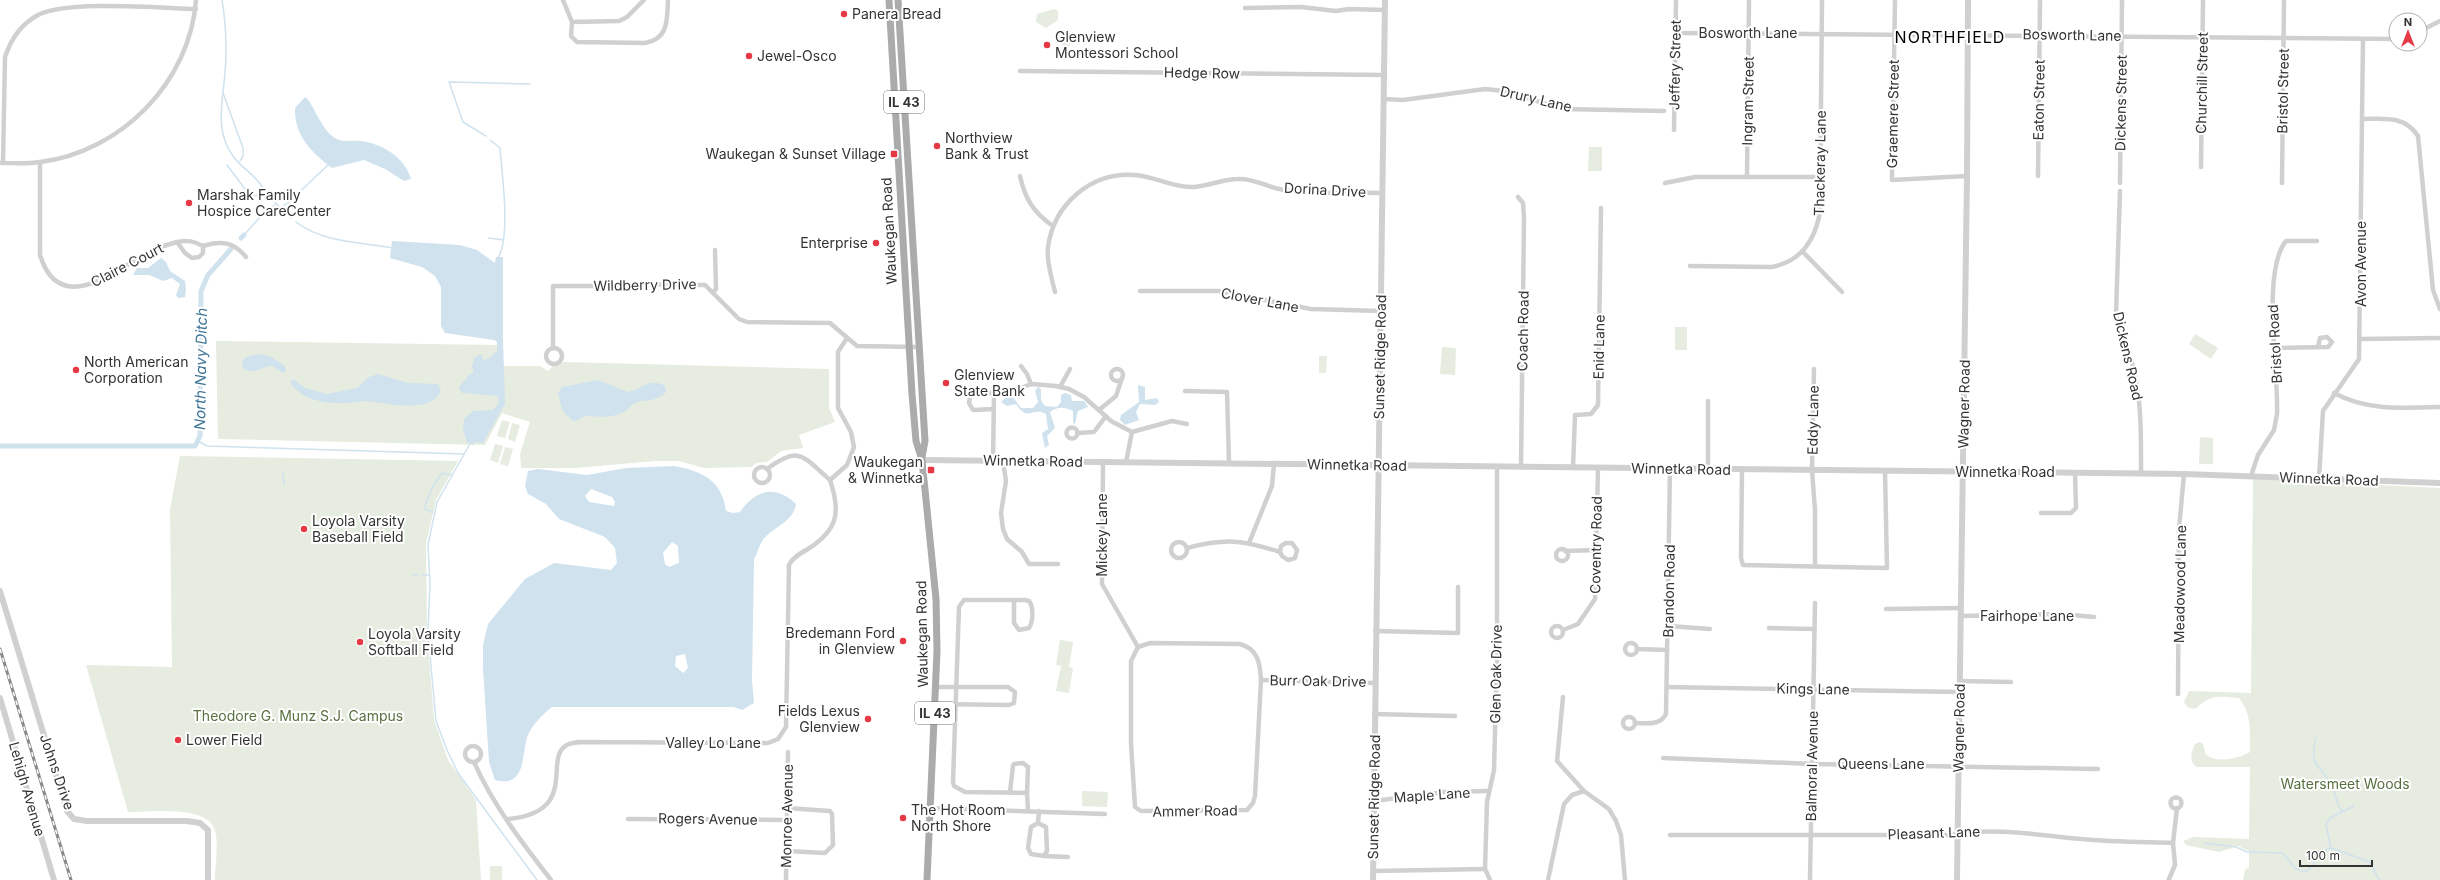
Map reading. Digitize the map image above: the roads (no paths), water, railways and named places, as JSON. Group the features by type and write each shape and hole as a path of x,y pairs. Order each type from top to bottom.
{"main road":[{"name":"Waukegan Road","path":"889,0 909,347 916,441 922,460 936,599 936,704 927,880"},
{"name":"Waukegan Road","path":"898,0 918,347 925,441 922,460"},
{"path":"895,97 904,96"}],"street":[{"path":"196,0 196,9 179,62 163,88 132,122 100,143 63,157 40,162 1,163 5,57 10,43 29,21 50,10 66,8 196,9"},
{"path":"563,0 572,22 571,36 577,42 647,43 657,39 667,28 668,0"},
{"path":"572,22 619,21 627,17 644,0"},
{"name":"Sunset Ridge Road","path":"1373,880 1374,683 1385,0"},
{"name":"Jeffery Street","path":"1674,130 1676,0"},
{"name":"Ingram Street","path":"1747,177 1749,0"},
{"name":"Thackeray Lane","path":"1690,266 1772,267 1793,260 1803,252 1813,239 1818,226 1820,212 1822,0"},
{"name":"Graemere Street","path":"1895,0 1892,180 1967,176"},
{"name":"Wagner Road","path":"1957,880 1968,0"},
{"name":"Eaton Street","path":"2038,176 2040,0"},
{"name":"Dickens Street","path":"2120,183 2122,0"},
{"name":"Churchill Street","path":"2201,167 2203,0"},
{"name":"Bristol Street","path":"2282,183 2284,0"},
{"path":"1245,8 1301,7 1336,11 1349,9 1385,10"},
{"path":"2428,27 2440,21"},
{"name":"Bosworth Lane","path":"1676,33 1967,34 2388,40"},
{"name":"Avon Avenue","path":"2319,478 2323,412 2334,393 2359,360 2361,339 2363,39"},
{"name":"Hedge Row","path":"1020,70 1384,75"},
{"name":"Drury Lane","path":"1384,99 1403,100 1485,89 1504,91 1563,109 1664,110"},
{"path":"2362,119 2391,119 2405,122 2418,136 2433,290 2440,309"},
{"name":"Claire Court","path":"40,162 40,256 45,269 61,283 78,286 96,283 148,253 177,242 188,240 203,246 203,253 200,257 192,258 185,253 177,242"},
{"name":"Dorina Drive","path":"1055,292 1048,249 1054,226 1066,205 1082,189 1095,182 1119,175 1146,176 1192,187 1238,179 1252,180 1279,189 1382,193"},
{"path":"1020,176 1030,204 1041,218 1054,226"},
{"path":"1665,183 1696,178 1820,177"},
{"name":"Dickens Road","path":"2120,191 2116,314 2118,326 2132,364 2141,415 2141,473"},
{"name":"Coach Road","path":"1518,198 1523,203 1524,218 1521,467"},
{"name":"Enid Lane","path":"1572,467 1575,415 1591,414 1598,405 1601,208"},
{"name":"Bristol Road","path":"2251,476 2258,454 2274,430 2277,414 2272,303 2280,249 2286,241 2317,241"},
{"path":"203,246 213,242 229,242 246,257"},
{"path":"713,292 716,289 715,250"},
{"path":"1803,252 1842,292"},
{"name":"Wildberry Drive","path":"553,348 553,286 702,284 713,292 739,318 747,322 830,323 857,346 918,347"},
{"name":"Clover Lane","path":"1140,291 1219,291 1311,309 1381,311"},
{"path":"767,469 784,456 796,454 804,458 830,480 847,465 854,447 852,432 838,408 838,352 847,338"},
{"path":"2361,339 2440,338"},
{"path":"2274,348 2318,347"},
{"path":"1020,366 1027,374 1031,384"},
{"path":"1060,387 1070,369"},
{"name":"Eddy Lane","path":"1814,369 1812,470 1815,510 1814,566"},
{"path":"1099,410 1116,396 1122,378"},
{"path":"994,409 973,410 969,403 970,396 974,394 1009,393 1031,384 1060,387 1084,397 1106,416 1132,432 1172,420 1187,424"},
{"path":"1184,391 1227,392 1229,463"},
{"path":"2334,393 2349,401 2366,406 2440,407"},
{"path":"994,394 994,460"},
{"path":"1708,401 1708,469"},
{"path":"1077,433 1094,432 1106,416"},
{"path":"1126,462 1132,432"},
{"name":"Winnetka Road","path":"922,460 2141,473 2319,478 2440,484"},
{"path":"1003,460 1006,481 1001,513 1004,534 1022,552 1029,564 1058,564"},
{"name":"Mickey Lane","path":"1103,462 1102,584 1138,647"},
{"path":"1249,543 1272,486 1274,464"},
{"name":"Glen Oak Drive","path":"1490,880 1485,869 1490,791 1494,770 1497,657 1497,466"},
{"name":"Coventry Road","path":"1563,630 1578,624 1595,599 1598,468"},
{"name":"Brandon Road","path":"1635,723 1656,723 1661,721 1666,714 1669,626 1670,468"},
{"path":"1742,469 1741,558 1743,565 1887,568 1885,471"},
{"path":"2041,513 2071,513 2076,508 2075,473"},
{"name":"Meadowood Lane","path":"2178,694 2179,528 2184,474"},
{"name":"Valley Lo Lane","path":"508,819 523,817 538,812 554,794 560,750 567,744 579,742 768,743 783,734 786,727 789,565 797,556 821,540 832,526 837,510 830,480"},
{"path":"1187,548 1228,540 1249,543 1280,552"},
{"path":"1565,551 1596,550"},
{"path":"1375,631 1458,633 1458,587"},
{"name":"Johns Drive","path":"0,591 67,811 74,819 87,821 188,821 200,823 208,830 208,880"},
{"path":"1014,600 1014,623 1019,630 1029,628 1032,624 1031,603 1014,600 980,599 961,602 958,614 954,786 965,792 1027,793"},
{"name":"Balmoral Avenue","path":"1810,880 1815,603"},
{"path":"1886,608 1961,608"},
{"name":"Fairhope Lane","path":"1961,616 2061,614 2094,617"},
{"path":"1669,626 1710,629"},
{"path":"1769,628 1814,629"},
{"name":"Burr Oak Drive","path":"1138,647 1150,643 1240,644 1249,646 1255,653 1260,663 1261,680 1374,683"},
{"name":"Ammer Road","path":"1138,647 1131,661 1131,743 1135,807 1141,811 1247,810 1253,803 1261,680"},
{"path":"1637,649 1667,650"},
{"path":"1960,681 2011,682"},
{"path":"936,687 1008,687 1015,692 1014,702 1009,705 936,704"},
{"name":"Kings Lane","path":"1667,687 1813,688 1960,692"},
{"path":"1563,697 1557,762 1584,791 1609,809 1616,821 1621,835 1626,880"},
{"name":"Lehigh Avenue","path":"0,698 54,880"},
{"name":"Sunset Ridge Road","path":"1374,714 1455,716"},
{"name":"Monroe Avenue","path":"786,880 788,752"},
{"name":"Queens Lane","path":"1664,758 1813,764 2098,769"},
{"path":"474,762 485,786 525,846 551,880"},
{"path":"1010,792 1012,766 1014,764 1023,763 1028,767 1028,810"},
{"name":"Maple Lane","path":"1374,800 1445,792 1490,791"},
{"path":"1548,880 1564,804 1572,795 1584,791"},
{"path":"787,851 825,853 831,849 833,845 832,814 830,811 788,808"},
{"path":"930,808 1028,810 1105,814"},
{"path":"2169,879 2175,865 2173,842 2176,808"},
{"path":"1039,811 1038,822 1031,827 1028,848 1031,854 1068,857"},
{"name":"Rogers Avenue","path":"628,818 787,820"},
{"path":"1038,822 1046,827 1047,851 1044,856"},
{"name":"Pleasant Lane","path":"1670,835 1957,834 1977,831 2023,832 2087,840 2173,842"},
{"path":"1373,871 1485,869"}],"water":[{"path":"305,97 311,104 321,123 335,138 344,141 368,142 384,148 398,158 408,171 411,179 404,181 385,169 364,160 332,168 317,156 305,142 297,127 295,108"},
{"path":"392,241 460,245 477,250 495,263 496,257 503,257 505,404 483,443 474,442 473,445 467,442 463,430 464,419 473,411 493,410 498,404 498,396 462,393 459,387 469,375 474,372 472,367 474,358 481,354 483,360 490,358 497,352 497,342 494,340 445,333 441,326 441,287 435,276 422,267 390,258"},
{"path":"161,258 166,262 170,271 185,281 185,297 178,298 176,295 180,284 172,278 163,281 149,275 133,275 137,268 148,268"},
{"path":"260,354 271,357 285,366 286,372 283,373 272,366 253,371 246,370 242,367 243,360 245,358"},
{"path":"378,374 408,383 438,384 441,391 435,398 427,403 418,405 407,406 367,401 332,403 308,397 295,388 290,382 293,379 305,388 327,394 357,388 369,377"},
{"path":"598,380 628,392 646,384 655,383 665,386 666,392 656,399 637,402 618,415 605,417 586,416 573,421 562,410 558,393 562,387"},
{"path":"1138,385 1145,387 1145,400 1157,398 1159,402 1155,405 1140,404 1136,412 1139,420 1125,425 1120,420 1121,415 1139,402"},
{"path":"1038,387 1041,389 1041,400 1045,406 1057,407 1061,402 1061,395 1065,393 1071,395 1072,401 1084,401 1088,407 1078,411 1075,424 1073,423 1073,411 1062,408 1050,412 1055,428 1047,436 1049,445 1045,448 1042,433 1048,429 1046,414 1041,412 1027,413 1020,410 1016,404 1007,406 1001,402 1007,397 1013,397 1021,408 1033,408 1038,402 1035,391"},
{"path":"674,466 702,474 715,484 724,500 726,511 733,513 740,512 752,499 766,492 780,494 796,504 791,516 762,541 754,559 752,680 754,703 742,710 734,707 552,707 532,727 528,735 518,774 513,779 506,781 495,780 489,762 483,669 483,645 488,624 525,579 554,563 611,570 617,563 615,548 605,537 559,519 546,504 528,494 525,486 528,471 538,469 587,475 626,468","holes":["591,489 612,497 615,502 614,506 589,502 585,496","672,542 678,546 679,563 669,567 665,564 663,553","685,654 688,668 683,673 675,666 676,656"]}],"waterway":[{"path":"222,0 226,46 221,115 223,136 235,159 253,176 276,204 291,218"},
{"path":"486,136 463,122 449,82 530,84"},
{"path":"223,93 243,148 243,156 240,161"},
{"path":"490,140 500,148 504,189 504,235 502,248 498,258"},
{"path":"291,200 329,164"},
{"path":"227,165 251,197 266,192"},
{"path":"279,209 289,202"},
{"name":"North Navy Ditch","path":"244,235 262,215 275,205"},
{"path":"296,222 307,229 330,238 393,248"},
{"name":"North Navy Ditch","path":"241,238 244,235"},
{"path":"489,238 504,240"},
{"name":"North Navy Ditch","path":"0,446 195,446 200,436 201,291 208,275 231,249"},
{"path":"198,441 207,446 464,454"},
{"path":"471,442 437,502 428,545 430,583 428,632 436,721 458,773 537,880"},
{"path":"283,472 284,485"},
{"path":"433,512 424,509 432,488 442,473 452,475"},
{"path":"413,575 418,575"},
{"path":"423,575 429,575"},
{"path":"2316,738 2314,749 2315,762 2325,774 2342,811"},
{"path":"2331,848 2326,825 2330,818 2354,806"},
{"path":"2205,843 2236,847 2247,852 2282,853 2295,868 2302,871 2307,871 2326,850 2331,848 2370,862 2379,880"}],"railway":[{"path":"0,649 71,880"}],"place":[{"name":"Panera Bread","path":"844,14"},
{"name":"Glenview Montessori School","path":"1047,45"},
{"name":"Jewel-Osco","path":"749,56"},
{"name":"Northview Bank & Trust","path":"937,146"},
{"name":"Waukegan & Sunset Village","path":"894,154"},
{"name":"Marshak Family Hospice CareCenter","path":"189,203"},
{"name":"Enterprise","path":"876,243"},
{"name":"North American Corporation","path":"76,370"},
{"name":"Glenview State Bank","path":"946,383"},
{"name":"Waukegan & Winnetka","path":"931,470"},
{"name":"Loyola Varsity Baseball Field","path":"304,529"},
{"name":"Bredemann Ford in Glenview","path":"903,641"},
{"name":"Loyola Varsity Softball Field","path":"360,642"},
{"name":"Fields Lexus Glenview","path":"868,719"},
{"name":"Lower Field","path":"178,740"},
{"name":"The Hot Room North Shore","path":"903,818"}],"district":[{"name":"NORTHFIELD","path":"1950,37"}],"park label":[{"name":"Theodore G. Munz S.J. Campus","path":"298,716"},
{"name":"Watersmeet Woods","path":"2345,784"}]}
